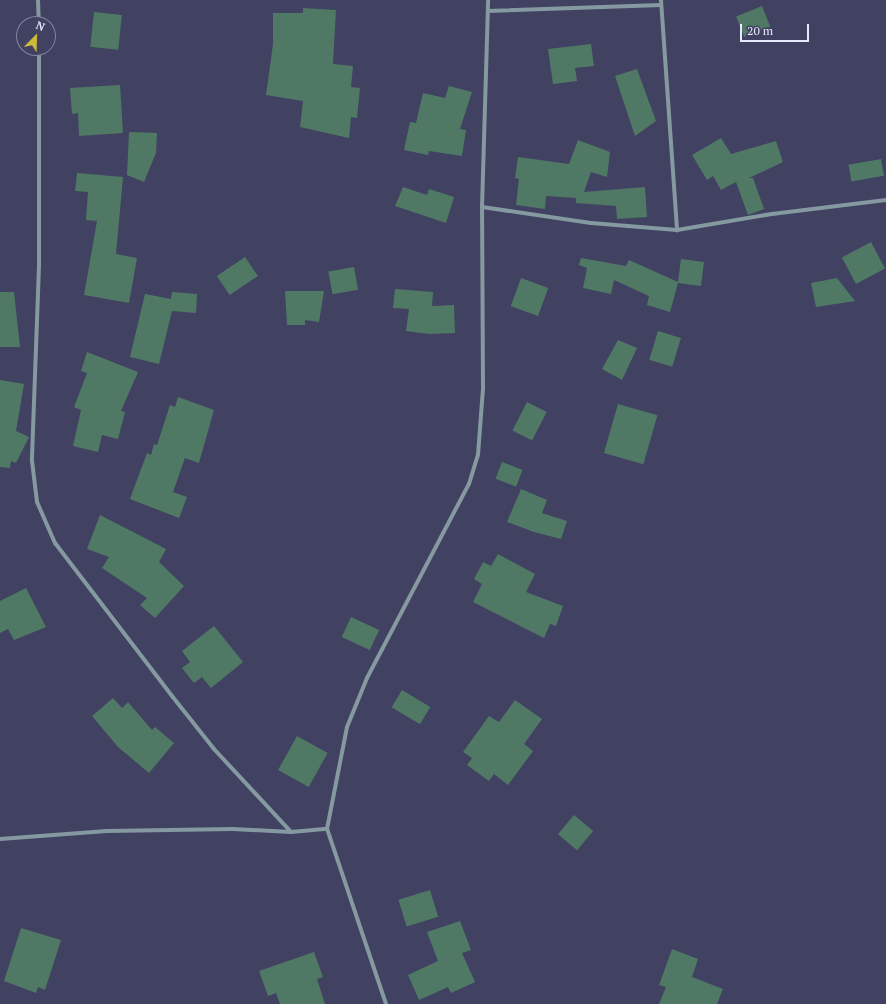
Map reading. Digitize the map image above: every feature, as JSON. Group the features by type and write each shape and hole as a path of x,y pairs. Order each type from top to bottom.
{"street":[{"path":"38,0 38,16"},
{"path":"386,1004 327,829 347,727 366,678 469,484 478,455 483,388 482,207 488,0"},
{"path":"661,0 677,230"},
{"path":"488,11 661,5"},
{"path":"39,56 39,266 32,461 37,502 55,543 167,690 214,749 291,832"},
{"path":"482,207 591,223 677,230 772,214 886,200"},
{"path":"0,839 107,831 233,829 291,832 327,829"}],"building":[{"path":"762,6 770,26 744,37 736,16"},
{"path":"303,8 336,10 333,64 353,66 351,87 360,88 357,118 351,117 349,138 300,127 303,101 266,95 273,44 273,13 303,13"},
{"path":"94,12 122,15 118,50 90,47"},
{"path":"591,44 594,66 575,68 577,81 553,84 548,49"},
{"path":"637,69 656,121 635,136 615,76"},
{"path":"120,85 123,133 79,136 78,113 72,114 70,88"},
{"path":"449,86 472,92 460,129 466,130 462,156 429,151 428,155 404,150 410,122 416,123 423,93 445,98"},
{"path":"129,132 157,133 156,153 144,182 127,175"},
{"path":"721,138 731,154 776,141 783,162 749,178 753,178 764,209 748,215 736,182 721,190 713,176 707,180 692,155"},
{"path":"578,140 610,152 607,177 591,172 584,192 645,187 647,217 617,219 616,206 576,203 576,198 546,196 545,209 516,205 519,179 515,178 518,157 569,164"},
{"path":"881,159 884,176 851,181 849,165"},
{"path":"77,173 123,177 116,254 137,258 129,303 84,295 97,221 86,220 88,192 75,191"},
{"path":"403,187 427,195 429,189 454,197 446,223 395,206"},
{"path":"871,242 885,268 856,284 842,257"},
{"path":"245,257 258,276 230,295 217,276"},
{"path":"581,258 626,266 629,260 678,282 681,259 704,262 701,286 678,283 670,312 647,305 649,296 614,280 611,294 583,288 587,268 579,265"},
{"path":"354,267 358,290 332,294 328,272"},
{"path":"521,278 548,288 538,316 511,306"},
{"path":"837,278 855,301 816,307 811,283"},
{"path":"395,289 433,292 432,306 454,305 455,333 429,334 406,331 409,309 393,308"},
{"path":"285,291 324,291 319,322 305,320 305,325 287,325"},
{"path":"0,292 14,292 20,347 0,347"},
{"path":"172,292 197,294 196,313 172,311 159,364 130,357 145,294 171,299"},
{"path":"658,331 681,338 672,367 649,360"},
{"path":"618,340 637,348 622,380 602,369"},
{"path":"87,352 138,372 121,411 125,412 118,439 102,435 98,452 73,446 81,410 74,407 87,373 81,371"},
{"path":"0,380 24,384 16,431 29,437 16,463 11,461 10,468 0,467"},
{"path":"178,397 214,410 199,463 185,458 173,492 187,497 179,518 130,499 147,453 151,455 154,444 157,445 170,405 175,407"},
{"path":"527,402 547,412 532,440 512,431"},
{"path":"618,404 657,415 643,464 604,453"},
{"path":"502,462 523,470 516,487 496,479"},
{"path":"521,489 547,500 542,513 567,521 561,539 534,532 507,522"},
{"path":"100,515 166,549 159,562 184,586 155,618 140,605 147,598 102,568 109,557 87,549"},
{"path":"498,554 535,574 526,592 563,606 556,626 550,624 544,638 473,602 482,584 474,579 483,562 491,566"},
{"path":"26,588 46,627 14,640 8,629 0,633 0,601"},
{"path":"351,617 379,630 370,650 342,637"},
{"path":"214,626 243,662 211,688 202,677 194,683 182,668 190,662 182,651"},
{"path":"402,690 430,707 420,724 392,707"},
{"path":"113,698 122,708 128,702 152,730 155,727 174,743 149,773 118,747 92,716"},
{"path":"515,700 542,719 524,744 533,751 508,785 494,774 489,781 467,765 472,758 463,752 489,716 499,722"},
{"path":"297,736 328,753 309,787 278,770"},
{"path":"574,815 593,831 577,850 558,834"},
{"path":"430,890 438,917 407,926 398,900"},
{"path":"460,921 471,950 462,953 475,982 451,993 448,987 419,1000 408,975 438,961 427,932"},
{"path":"21,928 61,940 45,990 38,987 36,993 4,981"},
{"path":"672,949 698,959 692,977 723,989 717,1004 659,1004 666,987 659,985"},
{"path":"314,952 323,977 317,979 325,1004 280,1004 276,993 268,996 259,971"}]}
